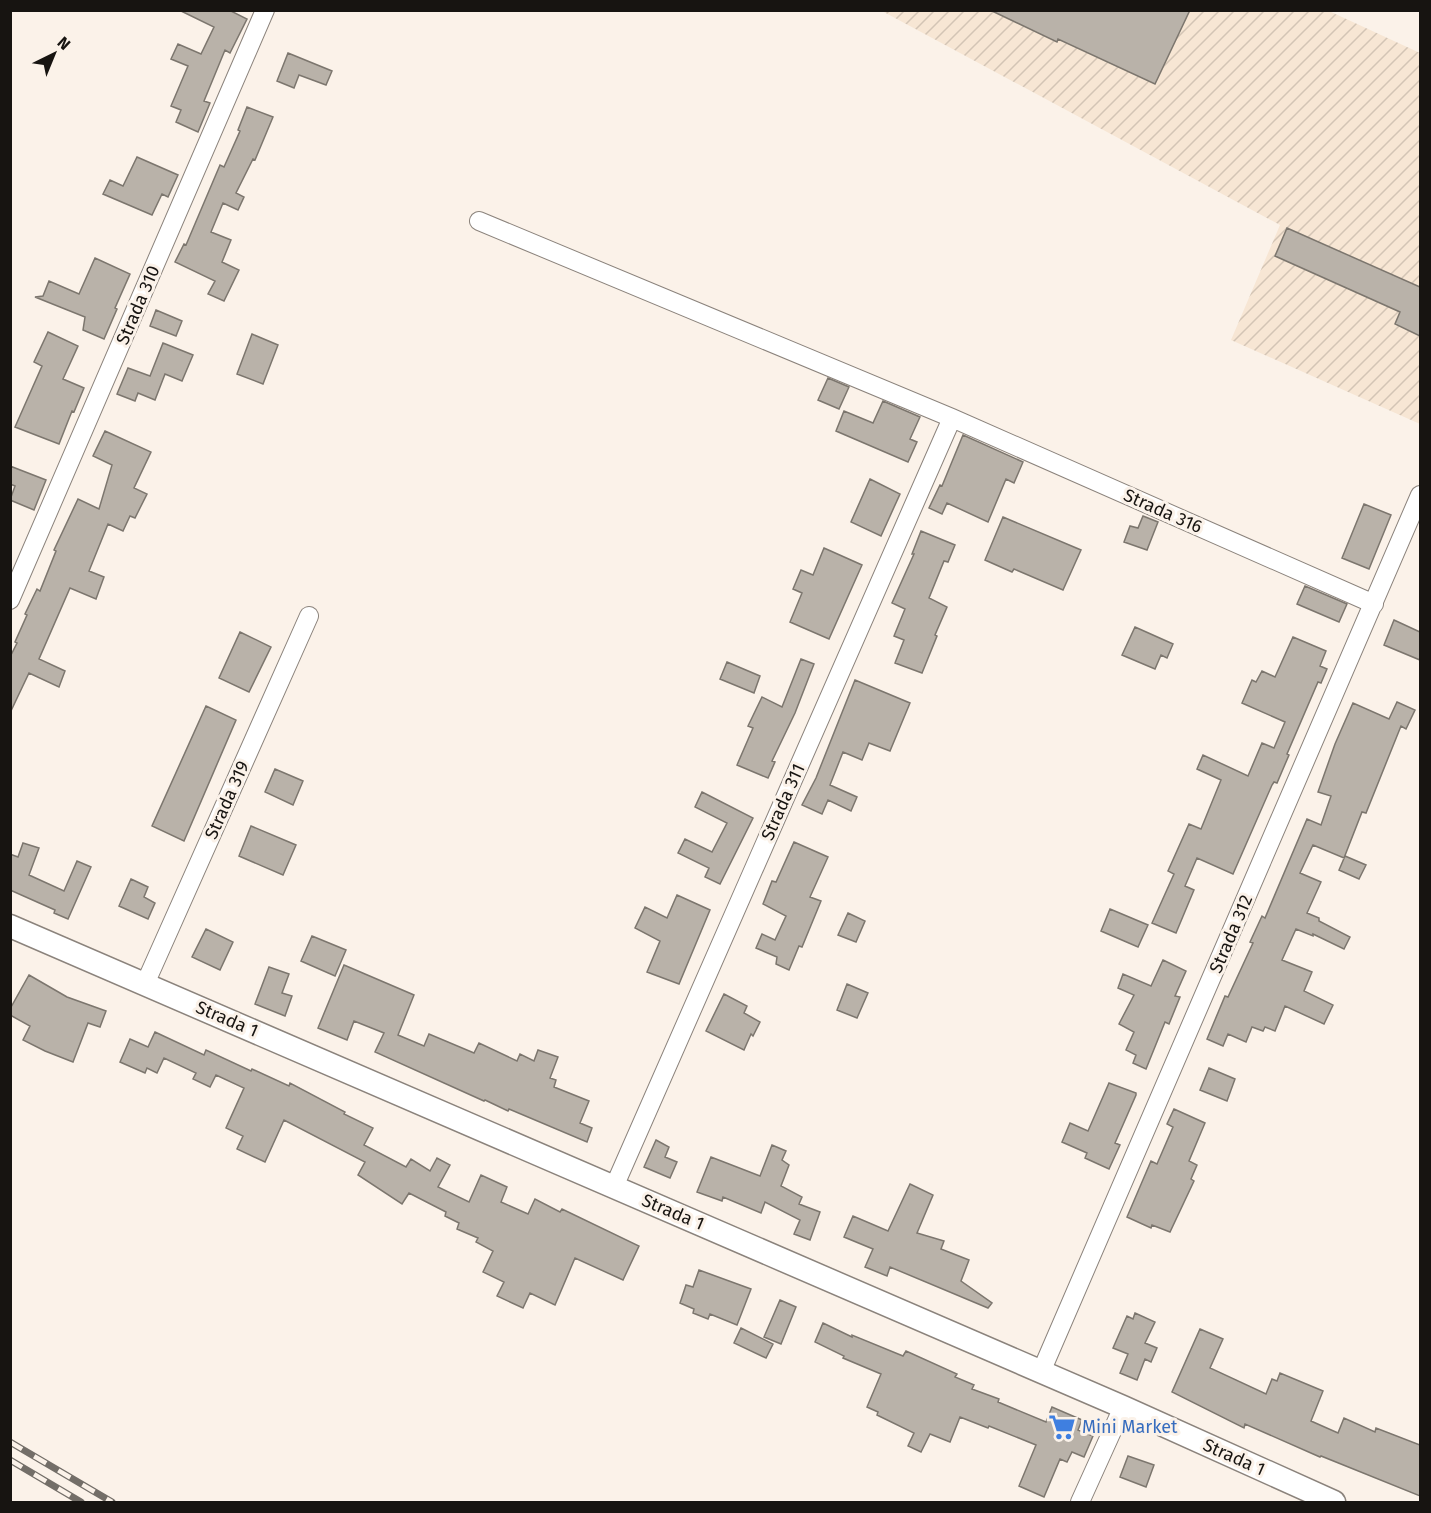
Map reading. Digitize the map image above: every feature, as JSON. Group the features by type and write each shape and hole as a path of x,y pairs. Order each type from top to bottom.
{"main road":[{"name":"Strada 1","path":"10,926 1123,1407 1334,1503"}],"street":[{"name":"Strada 310","path":"10,600 265,10"},
{"name":"Strada 316","path":"479,221 952,418 1374,604"},
{"name":"Strada 311","path":"614,1186 952,418"},
{"name":"Strada 312","path":"1041,1372 1420,495"},
{"name":"Strada 319","path":"145,984 309,616"},
{"path":"1080,1503 1123,1407"}],"shaded area":[{"path":"882,11 1329,11 1420,53 1420,424 1231,340 1280,225"}],"building":[{"path":"179,10 229,10 247,19 230,53 225,50 204,101 210,103 198,132 176,122 181,110 171,106 188,66 171,59 178,44 201,54 214,27"},
{"path":"990,10 1190,10 1155,84"},
{"path":"288,53 332,71 326,85 299,75 294,88 277,81"},
{"path":"247,107 273,117 255,160 253,159 236,193 244,197 238,210 223,203 211,232 231,240 222,262 239,270 224,301 208,294 215,281 175,262 184,244 186,245 220,165 224,167 240,131 238,130"},
{"path":"137,157 178,175 168,197 162,194 152,215 103,194 110,180 123,186"},
{"path":"1287,228 1420,287 1420,336 1395,324 1400,312 1275,256"},
{"path":"95,258 130,274 104,339 83,330 85,317 35,297 43,296 49,281 79,294"},
{"path":"156,310 182,321 176,336 150,326"},
{"path":"48,332 78,346 63,379 84,388 59,444 15,427 42,366 34,362"},
{"path":"252,334 278,345 263,384 237,374"},
{"path":"163,343 193,355 182,381 165,374 155,400 138,393 135,401 117,394 128,368 150,376"},
{"path":"828,378 849,387 839,409 818,400"},
{"path":"883,401 920,417 910,439 917,442 908,462 836,431 844,411 873,423"},
{"path":"105,431 151,452 134,488 147,494 135,518 130,516 123,531 108,524 89,571 104,577 96,599 70,588 39,659 65,671 59,687 29,673 10,713 10,657 27,615 25,614 37,589 40,591 56,551 54,550 78,499 99,509 112,465 93,456"},
{"path":"963,435 1023,462 1014,483 1006,479 988,522 947,503 942,514 929,508 940,485 942,486"},
{"path":"10,466 46,480 34,510 10,500 15,486 10,484"},
{"path":"870,479 900,494 881,536 851,522"},
{"path":"1364,504 1391,515 1369,569 1342,558"},
{"path":"1143,516 1158,522 1147,550 1124,542 1130,526 1138,528"},
{"path":"1003,517 1081,550 1063,590 1014,569 1012,572 985,560"},
{"path":"921,531 955,545 948,562 944,561 929,598 947,607 922,673 895,663 904,640 894,636 905,609 892,603 914,554 912,554"},
{"path":"824,548 862,565 829,639 790,622 802,593 793,589 801,570 813,575"},
{"path":"1305,586 1347,604 1339,622 1297,604"},
{"path":"1394,620 1420,632 1420,660 1384,645"},
{"path":"1135,627 1173,644 1167,658 1161,655 1155,669 1122,655"},
{"path":"240,632 271,647 249,692 219,678"},
{"path":"1293,637 1326,651 1320,666 1327,669 1321,683 1318,682 1277,783 1274,782 1272,785 1233,874 1197,858 1185,886 1194,890 1176,933 1152,923 1174,874 1168,871 1189,824 1201,829 1221,780 1197,769 1203,755 1248,776 1262,743 1274,748 1285,722 1242,703 1252,680 1256,682 1262,671 1275,677"},
{"path":"801,659 814,664 795,713 772,761 775,762 768,778 737,765 753,728 748,726 762,697 782,707"},
{"path":"727,662 760,676 754,693 720,679"},
{"path":"855,680 910,703 890,751 869,743 862,760 843,752 830,785 857,797 851,811 828,800 822,814 802,805 816,778"},
{"path":"1397,702 1415,710 1406,729 1401,726 1366,813 1362,812 1344,858 1313,845 1300,873 1321,882 1307,913 1350,937 1344,949 1313,934 1313,936 1296,929 1282,960 1312,972 1304,991 1333,1005 1324,1024 1285,1006 1275,1031 1265,1027 1263,1031 1252,1027 1246,1042 1228,1034 1223,1046 1207,1039 1225,996 1228,997 1253,943 1250,942 1262,916 1265,918 1307,819 1321,825 1331,796 1318,792 1353,703 1389,719"},
{"path":"206,706 236,720 184,841 152,826"},
{"path":"275,769 303,781 293,805 265,792"},
{"path":"702,792 753,818 720,884 705,877 709,868 678,853 685,839 712,852 727,823 695,807"},
{"path":"251,826 296,845 283,875 239,856"},
{"path":"794,842 828,857 810,897 821,901 802,947 799,946 789,970 776,964 777,957 756,948 762,934 775,940 786,916 763,904 772,881 776,882"},
{"path":"23,843 39,848 29,875 64,891 77,861 91,867 68,919 54,913 55,910 10,890 10,854 18,857"},
{"path":"1345,856 1366,865 1359,879 1339,870"},
{"path":"131,879 148,887 144,897 155,903 148,919 119,906"},
{"path":"677,895 710,910 679,984 647,972 660,941 635,928 645,907 667,918"},
{"path":"1110,909 1148,925 1138,947 1101,931"},
{"path":"848,913 865,921 856,942 838,935"},
{"path":"206,929 233,942 220,970 192,957"},
{"path":"312,936 346,950 335,976 301,961"},
{"path":"1163,960 1186,971 1175,996 1180,997 1169,1024 1165,1022 1146,1069 1133,1063 1136,1055 1126,1050 1134,1032 1119,1024 1134,995 1118,988 1123,974 1151,986"},
{"path":"344,965 414,995 398,1035 424,1046 429,1034 474,1053 479,1043 517,1061 520,1054 534,1061 538,1050 558,1057 550,1078 556,1080 554,1087 589,1101 580,1123 592,1128 587,1142 509,1109 508,1111 484,1101 375,1052 384,1033 354,1021 347,1040 318,1028"},
{"path":"269,967 289,974 282,993 292,996 285,1016 255,1004"},
{"path":"29,975 67,997 106,1011 100,1027 88,1023 73,1062 23,1040 30,1026 10,1015 10,1009"},
{"path":"847,984 868,993 857,1018 837,1010"},
{"path":"724,994 747,1006 744,1013 760,1022 753,1036 751,1034 744,1050 706,1031"},
{"path":"155,1032 204,1055 206,1050 289,1086 290,1083 345,1112 344,1114 373,1128 364,1145 406,1167 411,1159 430,1171 437,1158 450,1165 438,1187 469,1202 481,1175 507,1187 501,1202 528,1214 535,1199 560,1212 562,1209 639,1246 623,1280 575,1258 555,1305 530,1293 523,1308 497,1296 504,1282 483,1272 493,1251 476,1242 478,1238 457,1229 459,1223 445,1216 446,1212 409,1193 402,1204 358,1175 365,1162 284,1120 265,1162 237,1149 243,1136 226,1128 244,1088 216,1075 210,1087 193,1079 196,1073 164,1058 157,1073 147,1068 145,1073 120,1062 130,1039 148,1047"},
{"path":"1209,1068 1235,1079 1227,1101 1200,1090"},
{"path":"1109,1083 1136,1093 1136,1095 1115,1143 1120,1145 1109,1169 1085,1158 1087,1153 1062,1142 1070,1123 1088,1131"},
{"path":"1174,1109 1205,1123 1189,1161 1197,1165 1191,1179 1194,1181 1170,1232 1152,1225 1151,1228 1127,1217 1151,1161 1157,1164 1173,1127 1167,1124"},
{"path":"656,1140 669,1147 665,1157 677,1162 670,1178 644,1167"},
{"path":"772,1145 786,1151 782,1160 789,1165 781,1186 802,1197 799,1204 820,1212 810,1240 794,1234 800,1220 765,1202 761,1213 723,1197 722,1201 697,1192 711,1157 760,1176"},
{"path":"910,1184 933,1195 917,1233 944,1241 941,1249 969,1260 961,1281 992,1303 988,1308 890,1267 887,1276 865,1267 873,1249 844,1237 853,1216 888,1231"},
{"path":"699,1270 751,1289 737,1325 710,1314 708,1319 693,1313 694,1309 680,1303 686,1285 693,1287"},
{"path":"780,1300 796,1307 781,1344 764,1337"},
{"path":"1135,1313 1155,1322 1145,1343 1157,1348 1151,1362 1145,1359 1137,1380 1120,1373 1128,1354 1113,1348 1127,1316 1133,1319"},
{"path":"823,1323 852,1337 852,1335 903,1356 906,1351 957,1374 955,1377 974,1385 972,1389 999,1399 998,1402 1046,1422 1052,1407 1082,1420 1078,1430 1093,1436 1084,1457 1072,1452 1067,1462 1060,1459 1044,1497 1019,1486 1036,1445 989,1426 988,1428 960,1417 950,1442 930,1434 921,1452 908,1446 914,1433 877,1415 878,1412 867,1407 881,1374 843,1358 844,1356 815,1342"},
{"path":"741,1328 773,1344 766,1358 734,1343"},
{"path":"1200,1329 1223,1339 1210,1368 1266,1394 1272,1379 1277,1381 1280,1373 1323,1391 1311,1421 1338,1433 1344,1418 1375,1432 1376,1428 1420,1445 1420,1496 1320,1457 1245,1424 1244,1428 1172,1392"},
{"path":"1128,1456 1154,1465 1146,1487 1120,1477"}],"railway":[{"path":"10,1442 112,1502"},
{"path":"10,1460 81,1502"}],"place":[{"name":"Mini Market","path":"1062,1427"}]}
